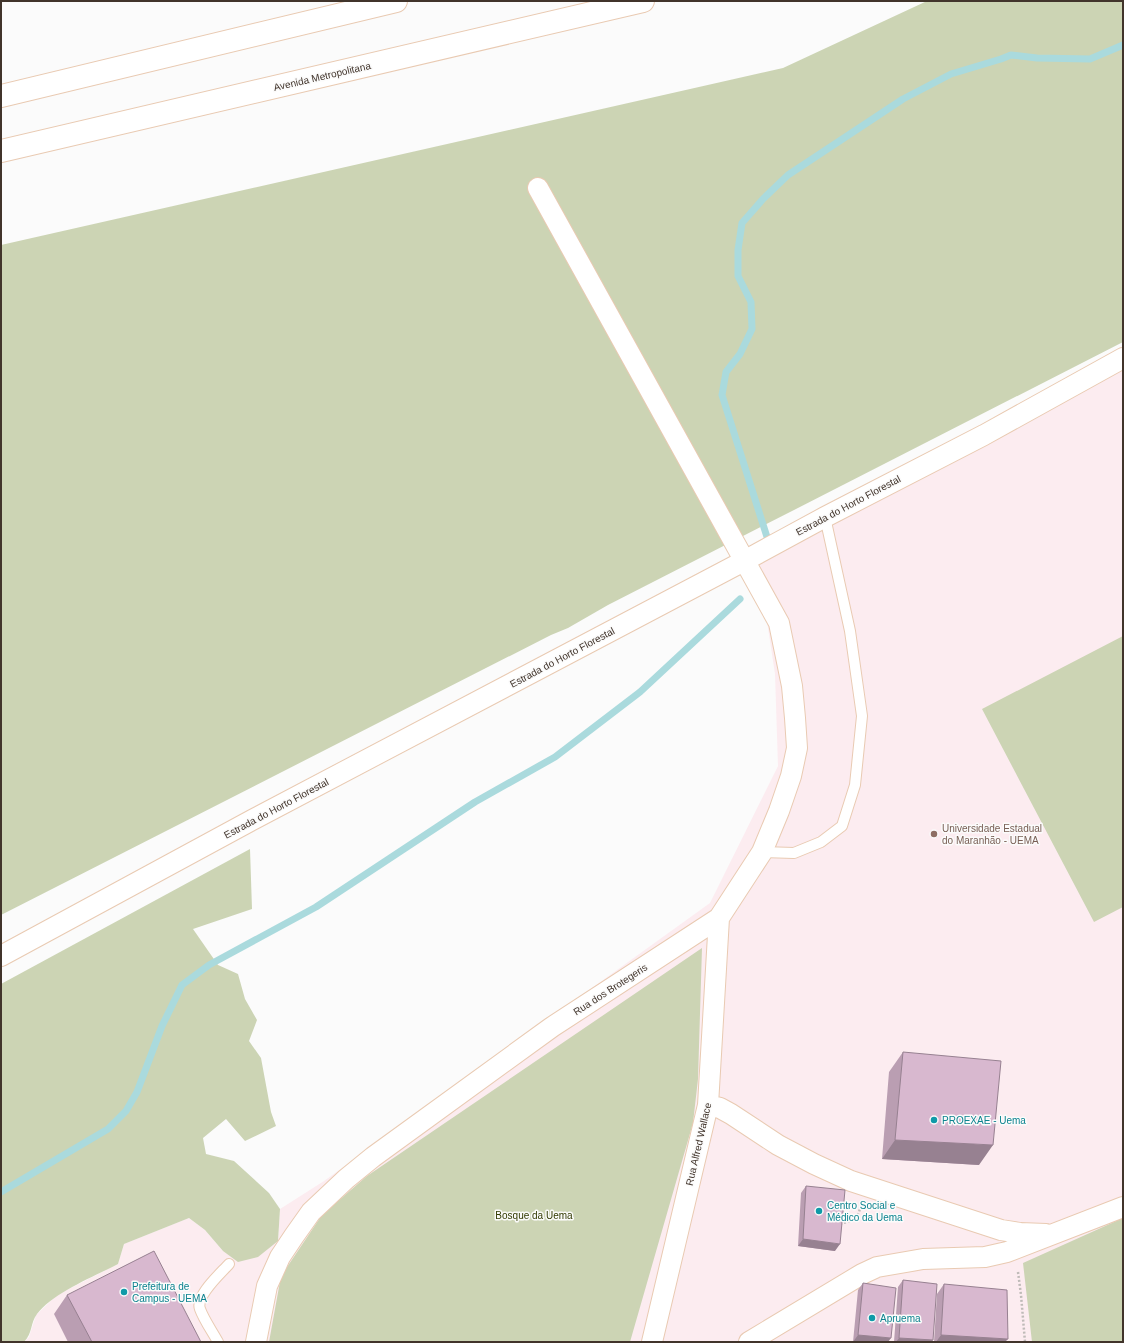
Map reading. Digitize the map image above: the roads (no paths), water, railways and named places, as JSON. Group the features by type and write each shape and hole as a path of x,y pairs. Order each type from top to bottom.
{"main road":[{"path":"1,96 396,1"},
{"name":"Avenida Metropolitana","path":"1,151 643,1"}],"street":[{"name":"Rua dos Brotegeris","path":"256,1342 267,1286 280,1257 311,1212 346,1179 373,1157 552,1027 719,918 762,852 779,811 791,776 796,748 795,718 792,686 778,623 538,188"},
{"name":"Estrada do Horto Florestal","path":"1,956 254,819 744,561 825,516 984,435 1123,358"},
{"name":"Rua Alfred Wallace","path":"652,1342 708,1105 719,918"},
{"path":"708,1105 720,1108 778,1145 850,1181 1001,1230 1035,1234 1054,1234"},
{"path":"749,1342 862,1274 877,1267 923,1259 985,1257 1007,1252 1123,1207"}],"lane":[{"path":"762,852 794,853 821,842 842,826 855,785 862,716 850,631 825,516"},
{"path":"218,1342 199,1308 203,1294 229,1264"}],"waterway":[{"path":"767,537 722,395 726,372 740,354 752,329 751,302 738,276 738,250 742,223 763,199 788,175 903,99 951,74 1011,55 1037,58 1090,59 1123,45"},
{"path":"1,1192 108,1129 126,1111 137,1092 162,1026 182,985 209,965 316,907 475,802 555,757 640,692 740,599"}],"place":[{"name":"Universidade Estadual do Maranhão - UEMA","path":"934,834"},
{"name":"PROEXAE - Uema","path":"934,1120"},
{"name":"Centro Social e Médico da Uema","path":"819,1211"},
{"name":"Prefeitura de Campus - UEMA","path":"124,1292"},
{"name":"Apruema","path":"872,1318"}],"park label":[{"name":"Bosque da Uema","path":"534,1215"}]}
